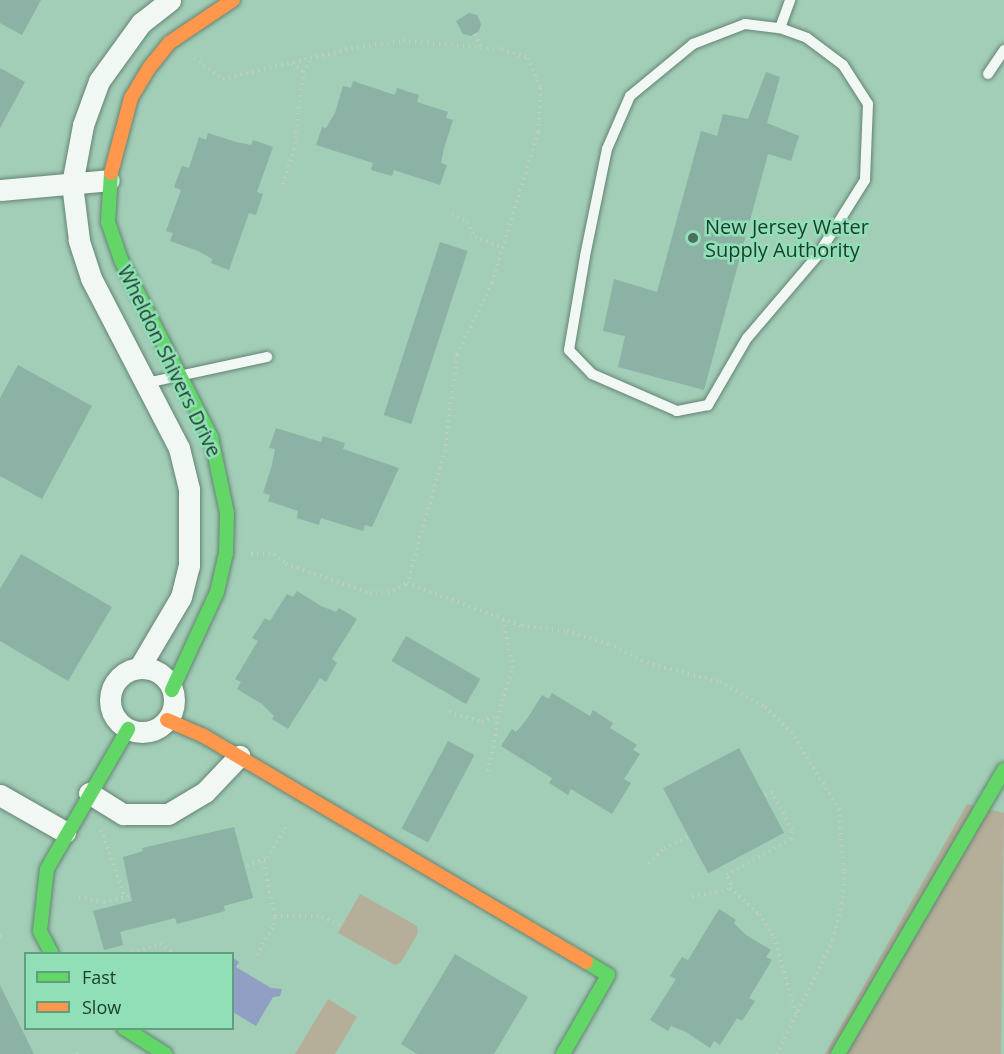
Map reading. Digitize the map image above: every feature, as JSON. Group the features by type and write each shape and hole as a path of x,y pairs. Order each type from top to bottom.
{"street":[{"name":"Wheldon Shivers Drive","path":"139,668 181,597 189,567 191,528 189,489 179,448 91,278 78,240 72,184 83,125 99,81 141,23 170,0"},
{"name":"Wheldon Shivers Drive","path":"172,690 217,592 226,553 228,513 210,437 121,260 108,222 109,180 128,108 149,68 169,43 233,0"},
{"path":"0,190 109,180"},
{"path":"139,668 159,674 172,690 172,711 166,720 149,731 128,729 113,715 110,695 120,676 139,668"},
{"path":"166,720 239,756 608,975 563,1054"},
{"path":"51,952 40,931 47,869 65,832 128,729"},
{"path":"89,793 123,814 168,814 205,792 239,756"},
{"path":"838,1054 1004,770"},
{"path":"0,795 65,832"},
{"path":"126,1030 165,1054"}],"lane":[{"path":"780,28 790,0"},
{"path":"745,24 780,28 807,38 843,65 868,104 865,180 818,255 747,338 708,405 677,411 592,374 569,350 607,149 630,96 693,44 745,24"},
{"path":"988,74 1004,50"},
{"path":"146,383 267,357"}],"path":[{"path":"475,34 482,48"},
{"path":"189,54 223,79 311,60 357,47 423,40 502,49 528,58 540,88 538,132 503,246 483,304 457,355 446,450 407,583 388,593 370,594 286,564 274,555 245,554"},
{"path":"283,184 294,150 303,72 311,60"},
{"path":"292,63 303,72"},
{"path":"452,214 467,222 475,237 503,246"},
{"path":"407,583 522,626 567,631 609,644 647,663 720,682 765,707 791,732 839,809 843,845 837,926 797,1017 777,1054"},
{"path":"489,771 498,716 513,668 503,619"},
{"path":"449,712 482,722 498,716"},
{"path":"764,796 772,792 793,835 786,842 727,875 730,888 759,914 774,937 797,1017"},
{"path":"247,866 262,861 285,829 284,825"},
{"path":"79,897 104,902 128,896 104,835 95,826"},
{"path":"648,864 663,848 688,837"},
{"path":"257,955 274,925 275,916 262,861"},
{"path":"692,896 730,888"},
{"path":"275,916 322,917 343,926"},
{"path":"133,952 160,944 173,952"}],"shaded area":[{"path":"967,804 1004,813 1001,1054 825,1054"},
{"path":"360,894 417,926 418,933 401,962 395,965 338,933"},
{"path":"328,999 357,1017 335,1054 295,1054"}],"water":[{"path":"234,959 239,962 236,967 271,988 282,989 280,996 273,997 256,1026 234,1013"}],"building":[{"path":"0,0 41,0 22,35 0,23"},
{"path":"469,13 477,15 481,24 479,31 471,36 463,34 456,21"},
{"path":"0,68 25,82 0,128"},
{"path":"766,72 780,77 767,123 799,136 791,161 768,154 704,390 618,367 625,336 603,331 614,279 657,292 701,131 717,136 723,114 748,119"},
{"path":"353,81 395,95 397,88 419,95 417,102 448,112 446,118 453,120 441,163 447,165 440,185 394,170 392,176 371,170 373,163 316,145 322,127 326,128 335,113 343,86 351,88"},
{"path":"208,133 236,142 251,145 253,140 273,147 257,192 263,194 256,215 249,213 229,270 211,263 212,259 198,251 170,241 173,233 166,231 181,190 174,187 182,166 189,168 199,137 206,140"},
{"path":"440,242 468,251 411,424 384,415"},
{"path":"18,365 92,406 42,499 0,476 0,398"},
{"path":"276,428 321,442 323,436 345,443 343,449 399,468 372,527 365,525 363,531 321,518 319,525 297,518 298,511 268,501 270,495 263,493 272,465 275,449 269,448"},
{"path":"21,554 112,607 68,681 0,641 0,589"},
{"path":"297,591 321,606 336,612 339,608 357,619 332,659 337,663 326,682 320,678 288,729 272,719 274,716 262,704 237,689 241,682 235,679 258,641 252,638 265,618 270,621 287,594 293,597"},
{"path":"406,636 480,679 466,704 392,661"},
{"path":"552,693 590,716 593,710 613,723 610,728 637,745 633,750 640,754 624,779 631,783 612,814 571,789 568,795 549,783 552,778 501,746 512,729 516,732 527,719 542,695 549,699"},
{"path":"448,741 474,755 428,842 402,828"},
{"path":"739,748 784,833 708,873 663,788"},
{"path":"234,827 253,898 224,906 225,911 177,924 175,918 120,932 123,945 104,950 93,911 132,901 123,857 143,851 142,848"},
{"path":"719,909 736,920 734,923 746,935 771,950 766,957 772,960 749,998 755,1001 742,1021 737,1018 720,1045 714,1041 710,1048 686,1032 671,1026 668,1031 650,1020 676,979 670,976 682,957 688,960"},
{"path":"455,954 528,997 494,1054 417,1054 401,1044"},
{"path":"0,985 34,1054 0,1054"}],"traffic: fast":[{"path":"111,173 108,222 121,260 211,437 227,513 226,553 217,592 172,690"},
{"path":"51,952 40,931 47,869 128,729"},
{"path":"838,1054 1004,770"},
{"path":"563,1054 608,975 586,962"},
{"path":"127,1030 165,1054"}],"traffic: slow":[{"path":"111,173 131,98 149,68 169,43 233,0"},
{"path":"167,720 204,736 586,962"}],"place":[{"name":"New Jersey Water Supply Authority","path":"693,238"}]}
